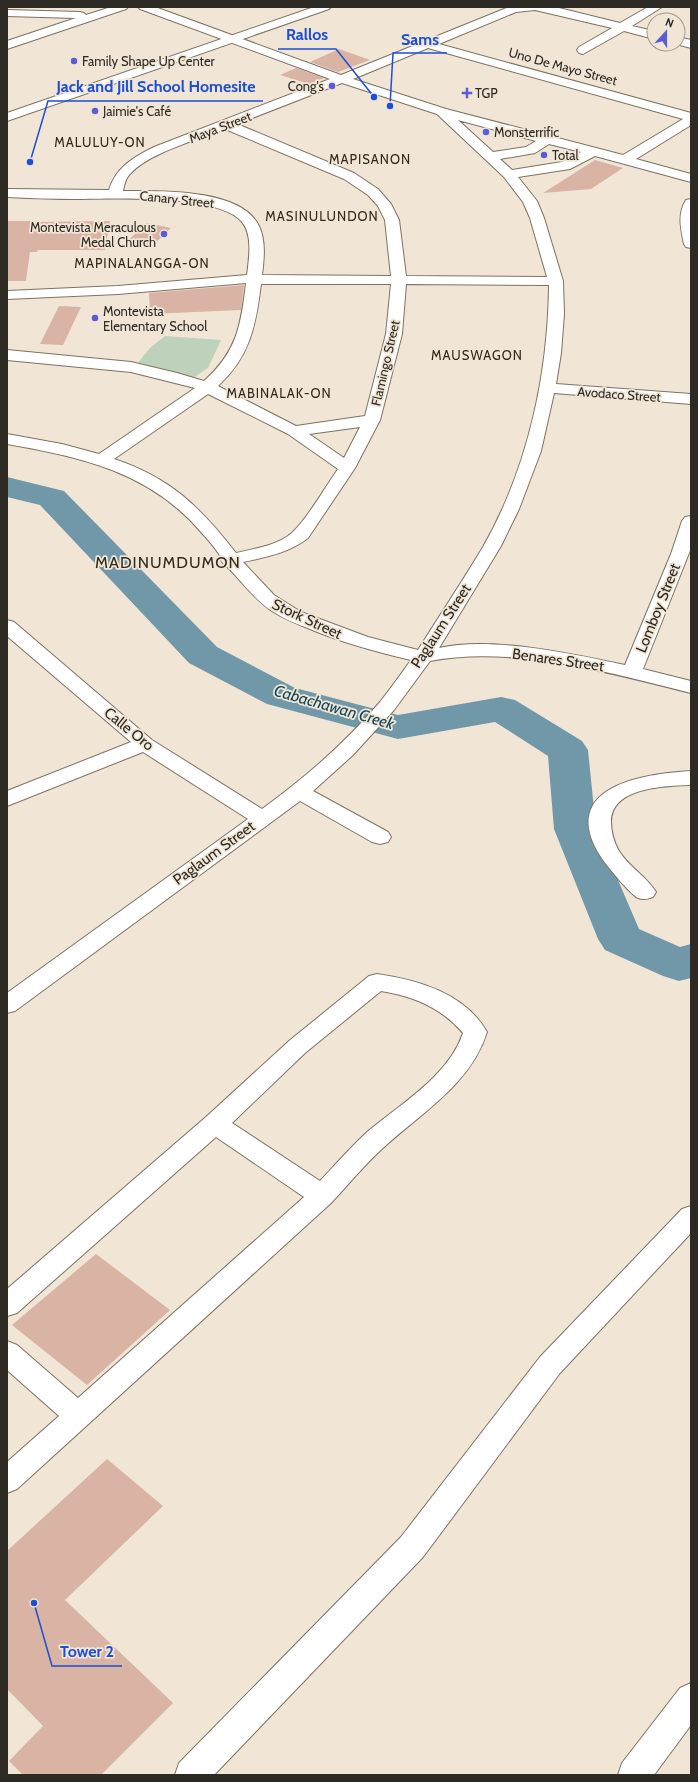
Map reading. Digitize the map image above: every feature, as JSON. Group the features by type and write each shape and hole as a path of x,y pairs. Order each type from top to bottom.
{"street":[{"path":"7,45 122,7"},
{"path":"144,7 342,79 441,111 627,159 691,178"},
{"path":"7,117 234,40 325,7"},
{"name":"Maya Street","path":"115,194 118,181 122,174 134,163 159,150 342,79 514,9 535,7 558,10 646,33"},
{"path":"583,50 656,7"},
{"path":"7,13 95,16"},
{"name":"Uno De Mayo Street","path":"426,44 691,118"},
{"name":"Paglaum Street","path":"7,1005 261,818 299,792 346,750 387,706 424,656 492,546 510,509 533,451 547,388 553,353 556,314 556,281 537,218 530,201 509,174 441,111"},
{"path":"627,159 691,118"},
{"name":"Flamingo Street","path":"227,124 349,176 373,192 386,208 392,220 399,279 394,334 372,420 347,468 302,534 296,539 274,549 230,560"},
{"path":"490,156 530,150 549,139"},
{"path":"509,174 565,166 594,151"},
{"name":"Canary Street","path":"7,194 115,194 197,199 225,205 246,216 251,223 256,254 251,309 241,346 234,359 207,387 103,459"},
{"path":"691,204 686,220 691,244"},
{"path":"7,295 118,290 226,280 254,279 556,281"},
{"path":"7,355 131,367 171,376 207,387 294,431 347,468"},
{"name":"Avodaco Street","path":"547,388 691,399"},
{"path":"294,431 372,420"},
{"name":"Stork Street","path":"7,439 55,447 103,459 140,475 169,492 186,506 206,527 230,560 263,597 277,607 294,616 351,638 390,649 424,656"},
{"name":"Lomboy Street","path":"632,672 680,554 691,521"},
{"name":"Calle Oro","path":"7,626 145,744 261,818"},
{"name":"Benares Street","path":"424,656 452,651 481,650 575,660 632,672 691,687"},
{"path":"7,799 145,744"},
{"path":"645,892 609,853 601,836 598,820 602,808 608,799 618,792 653,782 691,778"},
{"path":"299,792 380,837"},
{"path":"7,1305 215,1124 297,1047 376,982 399,985 414,989 452,1009 467,1020 475,1032 474,1041 466,1055 444,1081 374,1141 322,1196 7,1480"},
{"path":"215,1124 322,1196"},
{"path":"191,1775 412,1547 550,1365 691,1216"},
{"path":"7,1353 79,1416"},
{"path":"634,1775 691,1699"}],"green space":[{"path":"165,336 221,340 208,368 193,378 137,364 150,348"}],"building":[{"path":"339,49 370,60 338,72 310,62"},
{"path":"296,68 324,78 309,84 280,75"},
{"path":"595,160 623,168 591,189 543,193"},
{"path":"7,221 110,221 105,250 38,250 37,252 30,252 26,281 7,281"},
{"path":"147,223 171,228 150,248 125,243"},
{"path":"244,285 241,310 150,314 149,293"},
{"path":"59,306 81,307 63,345 40,344"},
{"path":"96,1254 170,1310 87,1385 12,1325"},
{"path":"107,1459 163,1506 65,1600 173,1703 101,1775 23,1775 9,1761 43,1726 7,1689 7,1551"}],"waterway":[{"name":"Cabachawan Creek","path":"7,487 52,498 203,655 281,696 398,727 501,709 568,750 575,829 621,939 679,965 691,960"}],"place":[{"name":"Family Shape Up Center","path":"74,61"},
{"name":"Cong's","path":"332,86"},
{"name":"TGP","path":"467,93"},
{"name":"Rallos","path":"374,97"},
{"name":"Sams","path":"390,106"},
{"name":"Jaimie's Café","path":"95,111"},
{"name":"Monsterrific","path":"486,132"},
{"name":"Total","path":"544,155"},
{"name":"Jack and Jill School Homesite","path":"30,162"},
{"name":"Montevista Meraculous Medal Church","path":"164,234"},
{"name":"Montevista Elementary School","path":"95,318"},
{"name":"Tower 2","path":"34,1603"}],"district":[{"name":"MALULUY-ON","path":"100,142"},
{"name":"MAPISANON","path":"370,159"},
{"name":"MASINULUNDON","path":"322,216"},
{"name":"MAPINALANGGA-ON","path":"142,263"},
{"name":"MAUSWAGON","path":"477,355"},
{"name":"MABINALAK-ON","path":"279,393"},
{"name":"MADINUMDUMON","path":"168,562"}]}
